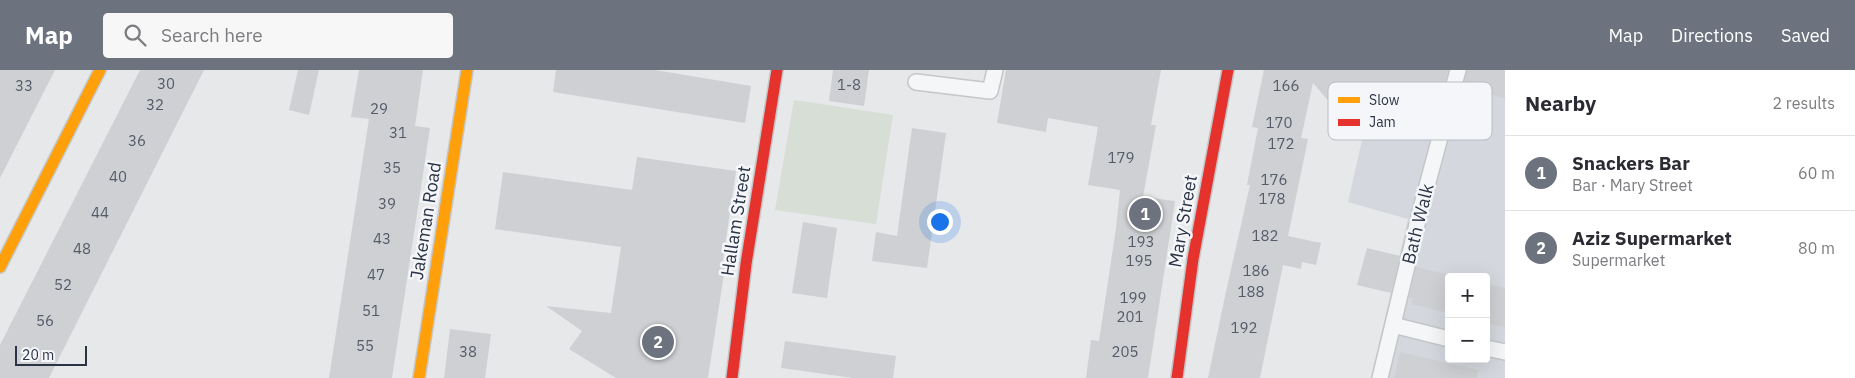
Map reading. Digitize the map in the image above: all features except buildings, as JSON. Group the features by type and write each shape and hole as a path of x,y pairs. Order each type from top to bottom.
{"street":[{"path":"0,267 100,70"},
{"name":"Jakeman Road","path":"419,378 467,70"},
{"name":"Hallam Street","path":"732,378 746,264 777,70"},
{"name":"Mary Street","path":"1177,378 1194,259 1228,70"}],"lane":[{"path":"916,82 990,92 995,70"},
{"name":"Bath Walk","path":"1380,378 1439,140"},
{"path":"1393,325 1445,337"},
{"path":"1490,349 1505,352"}],"shaded area":[{"path":"1264,70 1505,70 1505,378 1371,378 1408,219 1348,202 1362,140 1492,140 1492,82 1328,82 1328,100 1313,82 1263,72"},
{"path":"794,100 893,115 876,224 775,210"}],"traffic: slow":[{"path":"0,267 100,70"},
{"path":"419,378 467,70"}],"traffic: jam":[{"path":"732,378 746,264 777,70"},
{"path":"1177,378 1193,259 1228,70"}],"place":[{"name":"Snackers Bar","path":"1145,214"},
{"name":"Aziz Supermarket","path":"658,342"}]}
